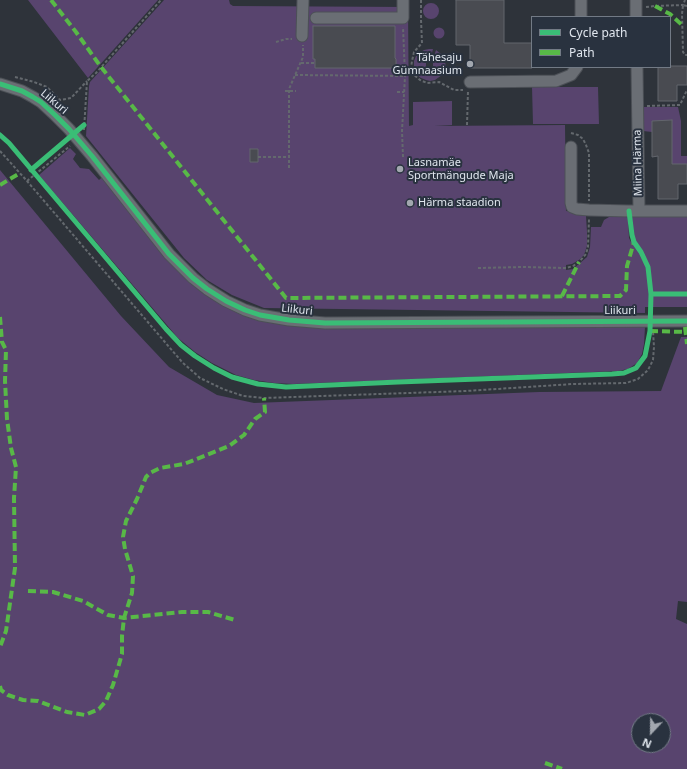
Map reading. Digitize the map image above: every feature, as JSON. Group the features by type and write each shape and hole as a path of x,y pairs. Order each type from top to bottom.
{"street":[{"path":"302,37 303,0"},
{"path":"316,18 403,18 403,0"},
{"path":"581,0 582,16"},
{"path":"636,16 639,4"},
{"path":"470,82 556,81 571,75 576,68"},
{"name":"Miina Härma","path":"637,68 639,211 687,211"},
{"name":"Liikuri","path":"0,84 22,91 41,102 76,137 169,254 193,278 207,289 226,301 245,310 260,315 289,320 325,322 652,326 687,321"},
{"path":"571,147 572,207 589,210 639,211"}],"path":[{"path":"11,76 47,87 60,100 71,98 96,73 161,0"},
{"path":"421,0 420,20 422,43 414,52 411,68 413,74 420,80 427,83 439,82 454,90 468,91 467,125"},
{"path":"685,0 682,14 683,52 687,55"},
{"path":"639,4 655,6 687,6"},
{"path":"403,18 405,76 402,130 403,157"},
{"path":"276,42 302,37 303,57 289,89 289,168"},
{"path":"301,63 315,64"},
{"path":"295,75 405,76"},
{"path":"28,181 76,137 84,125 87,81"},
{"path":"642,106 680,105 687,90"},
{"path":"285,91 296,91"},
{"path":"398,92 404,92"},
{"path":"478,268 566,268 579,262 586,254 588,247 589,153 583,139 578,135 571,133"},
{"path":"0,151 28,181 182,362 200,378 222,389 243,396 264,398 458,392 573,384 626,383 638,379 648,370 653,360 654,347 652,326"},
{"path":"258,157 289,157"},
{"path":"31,170 40,180"},
{"path":"649,341 652,326"}],"shaded area":[{"path":"28,0 158,0 88,78"},
{"path":"164,0 229,0 230,4 233,6 408,7 409,126 413,125 413,102 452,101 452,125 434,126 565,125 566,211 584,212 586,216 587,232 587,246 584,255 572,264 566,265 566,270 573,269 587,257 590,247 591,227 601,227 604,220 609,217 628,216 629,238 631,242 630,213 687,213 687,307 645,307 645,313 264,308 232,295 207,280 184,258 86,136 90,82"},
{"path":"431,3 437,5 439,11 437,17 431,19 425,17 423,11 425,5"},
{"path":"439,27 443,29 445,33 443,37 439,39 435,37 433,33 435,29"},
{"path":"433,49 430,61 426,63 427,68 431,69 433,66 432,62 436,50 441,54 446,67 442,75 435,80 430,81 417,75 414,66 416,56 424,50"},
{"path":"532,87 598,87 599,124 533,124"},
{"path":"643,107 678,107 681,121 681,156 687,156 687,164 668,164 672,121 652,121 652,132 643,131"},
{"path":"70,148 76,154 73,159 80,168 89,169 99,180 102,177 153,242 247,316 272,323 329,327 645,327 642,354 637,363 628,369 618,371 293,384 254,380 236,375 212,363 195,352 178,338 39,175"},
{"path":"0,170 121,316 169,367 217,395 254,403 539,392 661,391 681,337 687,337 687,602 678,601 676,619 687,624 687,769 0,769"}],"building":[{"path":"456,0 504,0 504,43 531,43 531,68 470,68 470,45 456,45"},
{"path":"313,26 395,26 396,68 315,68 315,59 313,59"},
{"path":"687,66 687,85 677,85 677,101 658,101 658,68"},
{"path":"672,120 672,164 687,164 687,184 678,184 678,199 658,199 658,156 652,157 652,121"},
{"path":"250,149 258,149 258,162 250,162"}],"marked path":[{"path":"51,0 101,67 286,298 620,296 626,290 627,266 634,242"},
{"path":"655,6 670,14 682,25"},
{"path":"0,185 20,173"},
{"path":"562,296 579,262"},
{"path":"0,317 2,342 6,350 5,381 7,419 11,448 16,467 14,498 15,568 6,631 0,647"},
{"path":"685,327 687,344"},
{"path":"650,331 687,332"},
{"path":"0,686 1,690 8,695 23,700 38,701 67,712 85,715 99,709 106,701 113,685 122,654 124,618 132,593 133,576 123,537 126,521 146,477 150,473 160,468 184,464 229,446 244,435 255,419 265,412 264,398"},
{"path":"28,591 53,592 83,601 108,615 124,618 182,612 208,612 235,620"},
{"path":"545,763 562,769"}],"cycle path":[{"path":"0,84 22,91 41,102 69,129 92,156 169,254 193,278 207,289 226,301 245,310 260,315 289,320 325,323 687,321"},
{"path":"31,170 84,125"},
{"path":"0,135 9,143 181,345 214,368 232,377 258,384 286,387 624,373 636,368 645,356 650,331 651,294 687,294"},
{"path":"629,211 634,242 641,252 648,267 651,294"}],"place":[{"name":"Tähesaju Gümnaasium","path":"470,64"},
{"name":"Lasnamäe Sportmängude Maja","path":"400,169"},
{"name":"Härma staadion","path":"410,203"}]}
